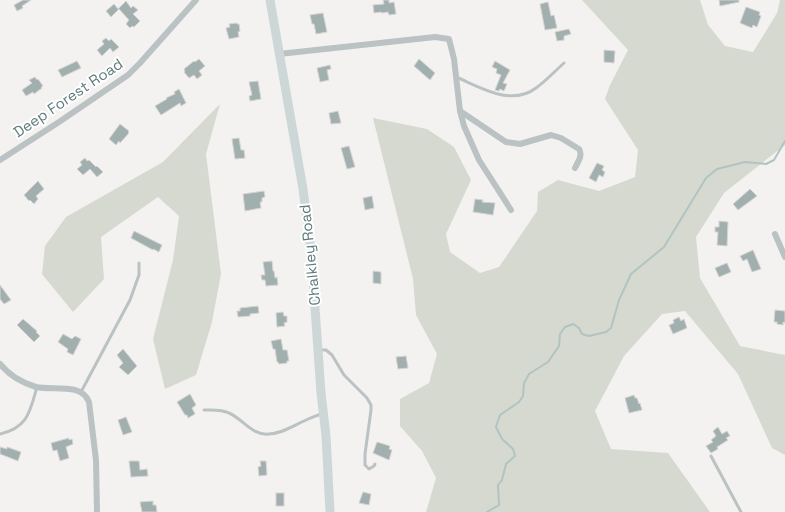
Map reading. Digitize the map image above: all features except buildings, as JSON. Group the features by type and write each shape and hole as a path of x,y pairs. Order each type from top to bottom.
{"street":[{"name":"Deep Forest Road","path":"0,160 128,75 144,60 196,0"},
{"name":"Chalkley Road","path":"270,0 308,221 326,436 330,512"},
{"path":"279,54 435,37 449,39 460,111 464,126 479,160 512,210"},
{"path":"460,111 506,142 520,144 550,135 561,138 579,149 581,152 575,168"},
{"path":"775,234 785,256"},
{"path":"0,364 14,377 24,383 37,387 72,389 80,392 87,398 90,410 96,460 97,512"}],"lane":[{"path":"456,77 500,94 517,96 537,88 564,63"},
{"path":"80,392 130,300 139,275 139,263"},
{"path":"318,350 326,350 332,355 344,375 369,400 371,410 365,465 369,469 375,464"},
{"path":"0,434 11,431 28,416 37,387"},
{"path":"204,410 225,411 256,432 268,435 275,434 298,425 303,421 323,413"},
{"path":"711,456 741,512"}],"shaded area":[{"path":"582,0 700,0 708,25 725,46 753,52 777,13 780,0 785,0 785,145 724,193 696,237 700,278 740,346 785,355 785,455 772,448 738,374 685,311 662,314 624,356 595,411 611,449 668,453 710,512 426,512 436,478 422,451 400,426 400,399 429,383 437,354 416,315 413,279 373,118 427,129 454,147 471,180 446,234 450,252 480,273 499,267 537,211 538,192 558,180 599,191 635,177 638,150 605,99 610,85 628,50"},
{"path":"220,104 206,154 221,274 212,322 196,375 165,389 153,339 173,260 179,216 158,197 101,237 104,279 73,312 42,274 45,246 66,217 163,162"}],"waterway":[{"path":"487,512 499,505 498,485 502,480 506,464 515,456 513,449 502,439 496,427 500,415 519,402 523,396 524,383 529,374 548,362 559,346 560,334 565,327 573,324 579,328 582,334 589,336 606,332 611,328 619,300 631,274 664,247 706,178 717,169 745,162 766,164 774,160 785,141"}]}
